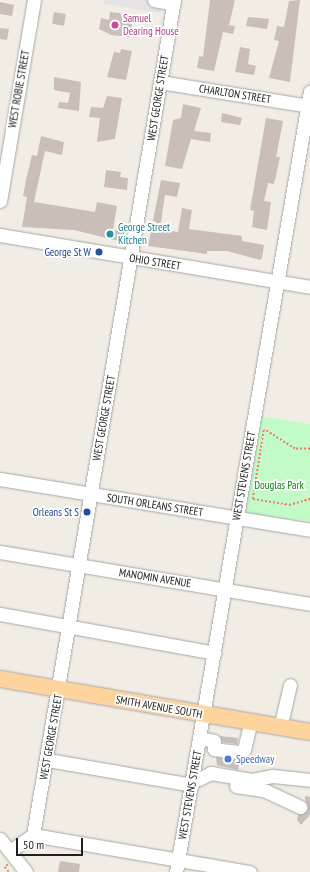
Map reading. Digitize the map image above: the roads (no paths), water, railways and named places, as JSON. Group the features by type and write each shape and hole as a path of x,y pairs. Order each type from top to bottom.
{"main road":[{"name":"SMITH AVENUE SOUTH","path":"3,681 310,732"}],"street":[{"name":"WEST ROBIE STREET","path":"0,201 34,0"},
{"path":"154,0 174,2"},
{"name":"WEST GEORGE STREET","path":"33,835 48,760 68,628 174,2"},
{"name":"CHARLTON STREET","path":"160,82 309,106"},
{"name":"WEST STEVENS STREET","path":"177,866 194,780 236,518 309,106 310,91"},
{"name":"OHIO STREET","path":"0,235 310,287"},
{"name":"SOUTH ORLEANS STREET","path":"0,479 310,530"},
{"name":"MANOMIN AVENUE","path":"0,552 310,604"},
{"path":"0,614 68,628 214,653"},
{"path":"280,728 290,685"},
{"path":"200,738 214,741 214,749 240,752 244,750 250,723"},
{"path":"48,760 266,791 300,807"},
{"path":"194,780 211,773 252,780 273,776 310,780"},
{"path":"10,851 33,835 177,866 250,872"},
{"path":"0,839 26,872"}],"tunnel":[{"path":"300,807 310,814"}],"place":[{"name":"Samuel Dearing House","path":"115,25"},
{"name":"George Street Kitchen","path":"110,234"},
{"name":"George St W","path":"99,252"},
{"name":"Orleans St S","path":"87,512"},
{"name":"Speedway","path":"228,759"}],"park label":[{"name":"Douglas Park","path":"279,485"}]}
